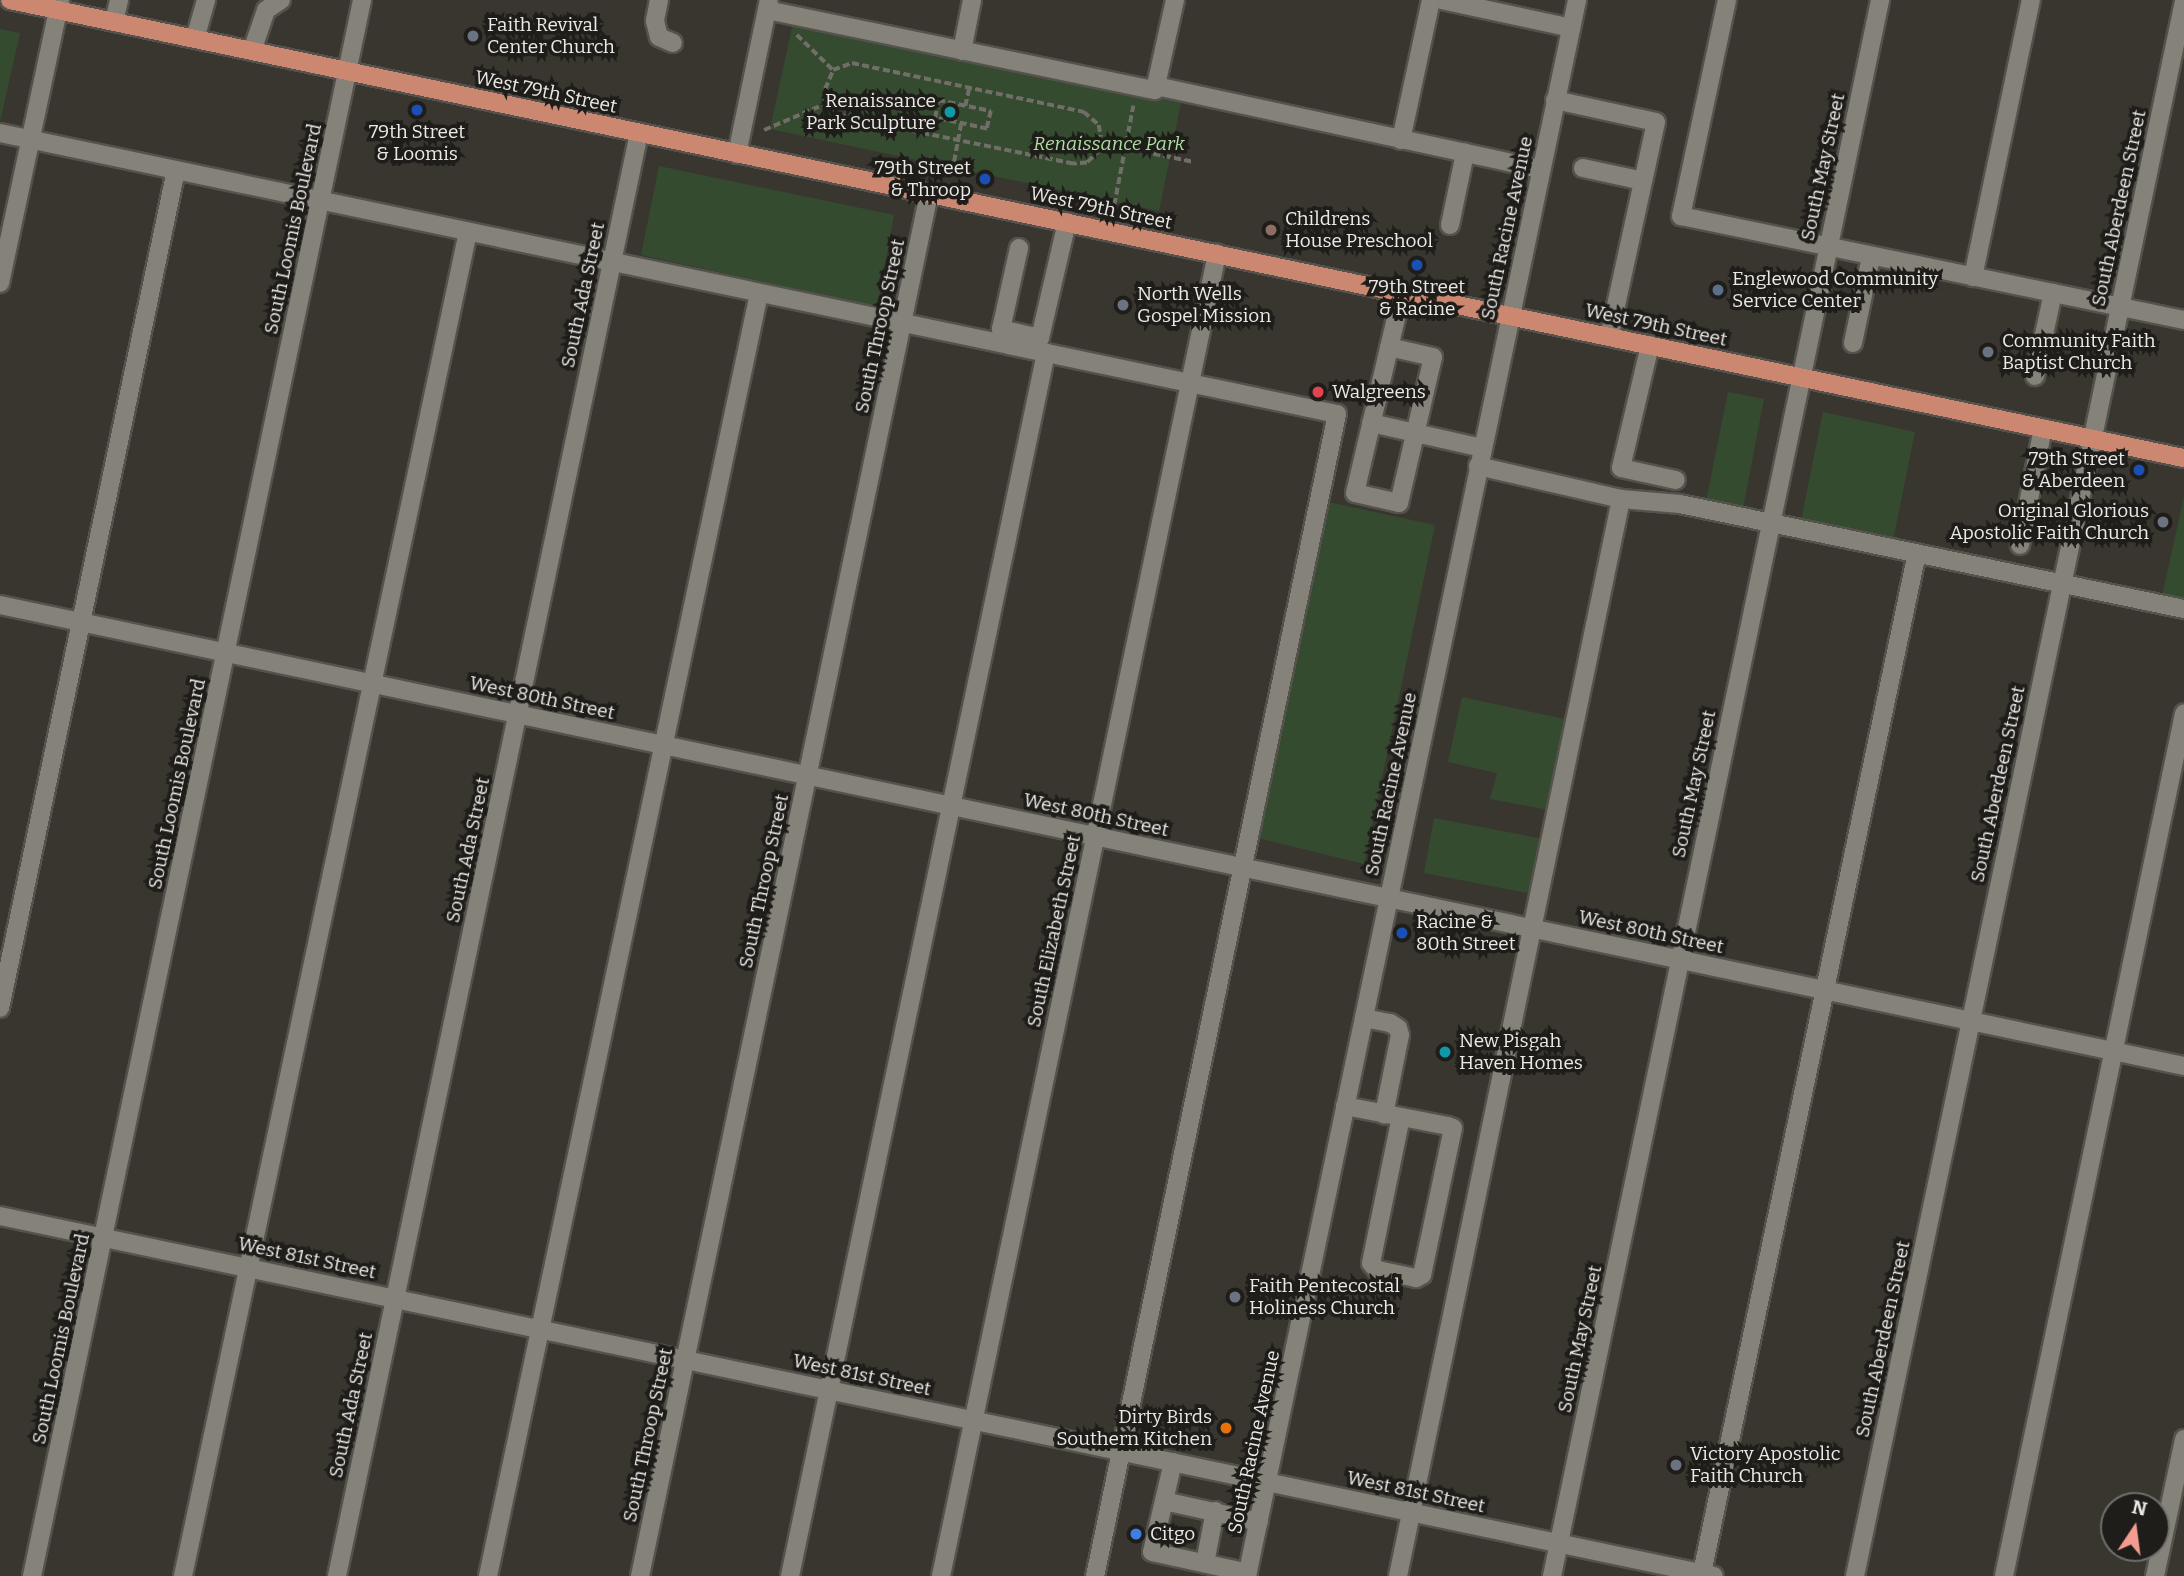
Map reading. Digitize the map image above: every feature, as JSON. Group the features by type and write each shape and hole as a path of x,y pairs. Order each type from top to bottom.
{"main road":[{"name":"West 79th Street","path":"10,0 59,5 114,22 2184,458"}],"street":[{"path":"114,22 119,0"},
{"path":"195,39 206,0"},
{"name":"South Loomis Boulevard","path":"32,1576 362,0"},
{"path":"659,0 655,21 659,37 673,43"},
{"path":"962,51 972,0"},
{"path":"1156,88 1175,0"},
{"path":"1401,139 1431,0"},
{"path":"1442,0 1571,28"},
{"name":"South Racine Avenue","path":"1248,1574 1577,0"},
{"path":"1727,0 1681,216 2184,320"},
{"name":"South May Street","path":"1552,1576 1769,522 1880,0"},
{"path":"1973,277 2031,0"},
{"path":"252,51 266,10 276,1"},
{"name":"South Aberdeen Street","path":"1855,1576 2184,1"},
{"path":"0,283 59,5"},
{"path":"737,154 768,5 962,51 1156,88 1541,169"},
{"path":"1555,100 1656,122 1609,337"},
{"path":"0,133 1337,414 1095,1576"},
{"name":"South Ada Street","path":"337,1576 639,133"},
{"path":"1450,225 1465,153"},
{"path":"1583,168 1643,181"},
{"path":"0,1008 176,170"},
{"name":"South Throop Street","path":"639,1576 929,194"},
{"path":"1020,248 1001,329 1040,338 1067,222"},
{"path":"183,1576 468,232"},
{"name":"South Elizabeth Street","path":"941,1576 1217,254"},
{"path":"1853,342 1871,257"},
{"path":"488,1576 759,293"},
{"path":"1389,347 1433,357 1399,503 1355,493 1371,423 1389,347 1402,293"},
{"path":"2035,376 2053,293"},
{"path":"1650,345 1621,468 1676,480"},
{"path":"790,1576 1046,353"},
{"path":"1371,423 1482,448"},
{"path":"2020,545 2043,428"},
{"path":"1478,467 1621,499 1680,504 2184,609"},
{"path":"1398,1576 1621,499"},
{"path":"1708,1575 1824,990 1917,553"},
{"name":"West 80th Street","path":"0,605 2184,1066"},
{"path":"2004,1576 2184,714"},
{"path":"1345,1106 1393,1116 1452,1127 1454,1132 1422,1275 1416,1278 1377,1270 1371,1263 1393,1116 1400,1035 1398,1028 1390,1023 1364,1018"},
{"name":"West 81st Street","path":"0,1216 1708,1575"},
{"path":"2155,1576 2184,1439"},
{"path":"1173,1462 1152,1552 1248,1574"},
{"path":"1164,1501 1259,1522"},
{"path":"1205,1563 1215,1511"}],"path":[{"path":"796,34 833,70"},
{"path":"852,64 1084,112 1099,125 1102,143 1096,155 1080,164 846,118 835,113 827,103 826,82 833,70 852,64"},
{"path":"965,106 969,88"},
{"path":"938,100 965,106 991,111 987,129 935,118 938,100"},
{"path":"764,130 827,103"},
{"path":"1114,205 1133,106"},
{"path":"952,172 961,123"},
{"path":"1102,143 1194,162"}],"green space":[{"name":"Renaissance Park","path":"793,23 1181,103 1159,211 770,129"},
{"path":"0,29 20,33 0,122"},
{"path":"659,166 894,215 877,307 641,255"},
{"path":"1728,392 1764,399 1743,508 1706,501"},
{"path":"1823,412 1915,432 1893,540 1801,520"},
{"path":"2184,497 2184,601 2162,596"},
{"path":"1328,502 1435,525 1364,864 1258,838"},
{"path":"1462,697 1564,719 1549,810 1490,799 1497,773 1448,762"},
{"path":"1434,818 1544,839 1533,894 1424,873"}],"place":[{"name":"Faith Revival Center Church","path":"473,36"},
{"name":"79th Street & Loomis","path":"417,110"},
{"name":"Renaissance Park Sculpture","path":"950,112"},
{"name":"79th Street & Throop","path":"985,179"},
{"name":"Childrens House Preschool","path":"1271,230"},
{"name":"79th Street & Racine","path":"1417,265"},
{"name":"Englewood Community Service Center","path":"1718,290"},
{"name":"North Wells Gospel Mission","path":"1123,305"},
{"name":"Community Faith Baptist Church","path":"1988,352"},
{"name":"Walgreens","path":"1318,392"},
{"name":"79th Street & Aberdeen","path":"2139,470"},
{"name":"Original Glorious Apostolic Faith Church","path":"2163,522"},
{"name":"Racine & 80th Street","path":"1402,933"},
{"name":"New Pisgah Haven Homes","path":"1445,1052"},
{"name":"Faith Pentecostal Holiness Church","path":"1235,1297"},
{"name":"Dirty Birds Southern Kitchen","path":"1226,1428"},
{"name":"Victory Apostolic Faith Church","path":"1676,1465"},
{"name":"Citgo","path":"1136,1534"}]}
